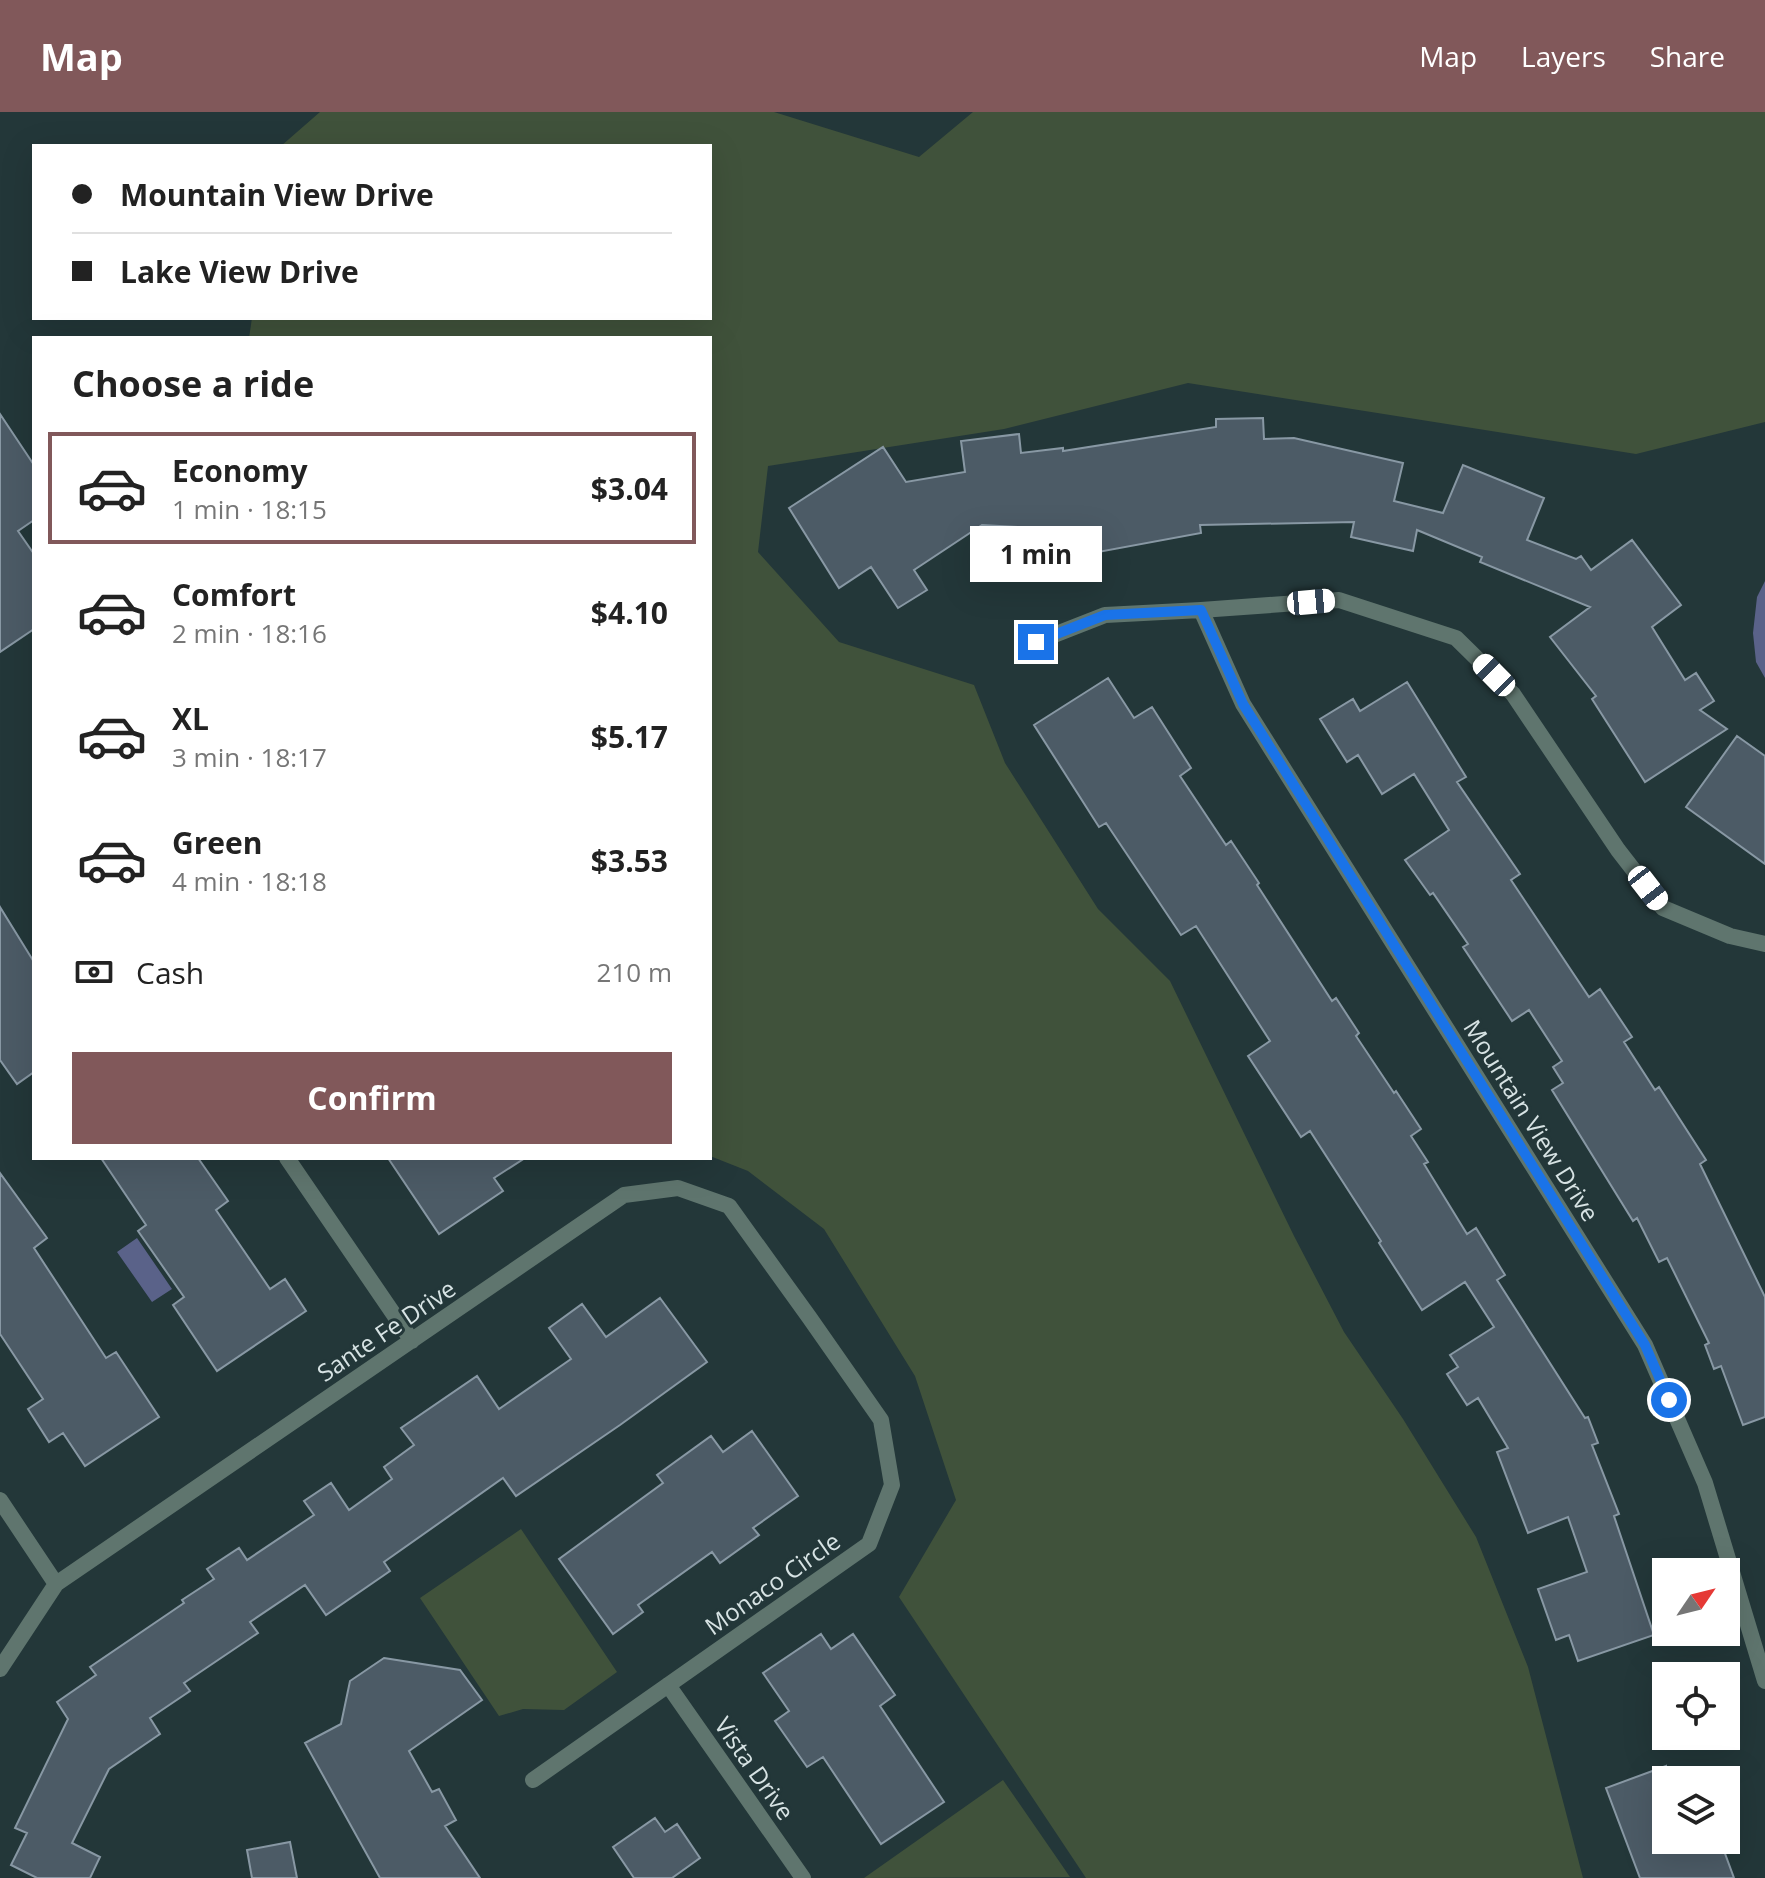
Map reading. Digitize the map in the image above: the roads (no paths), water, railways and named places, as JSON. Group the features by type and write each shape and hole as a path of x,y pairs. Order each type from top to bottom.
{"street":[{"path":"1036,642 1105,615 1339,600 1456,638 1513,694 1618,850 1663,908 1730,936 1765,944"},
{"name":"Mountain View Drive","path":"1201,610 1243,704 1645,1345 1705,1483 1765,1681"},
{"path":"288,1160 412,1341"},
{"name":"Sante Fe Drive","path":"0,1669 56,1584 624,1195 678,1188 729,1206 809,1317"},
{"name":"Monaco Circle","path":"533,1780 869,1544 892,1485 881,1420 809,1317"},
{"path":"0,1500 56,1584"},
{"name":"Vista Drive","path":"668,1685 803,1878"}],"water":[{"path":"1765,581 1765,678 1756,662 1753,633 1757,597"},
{"path":"137,1238 172,1289 152,1302 117,1252"}]}
